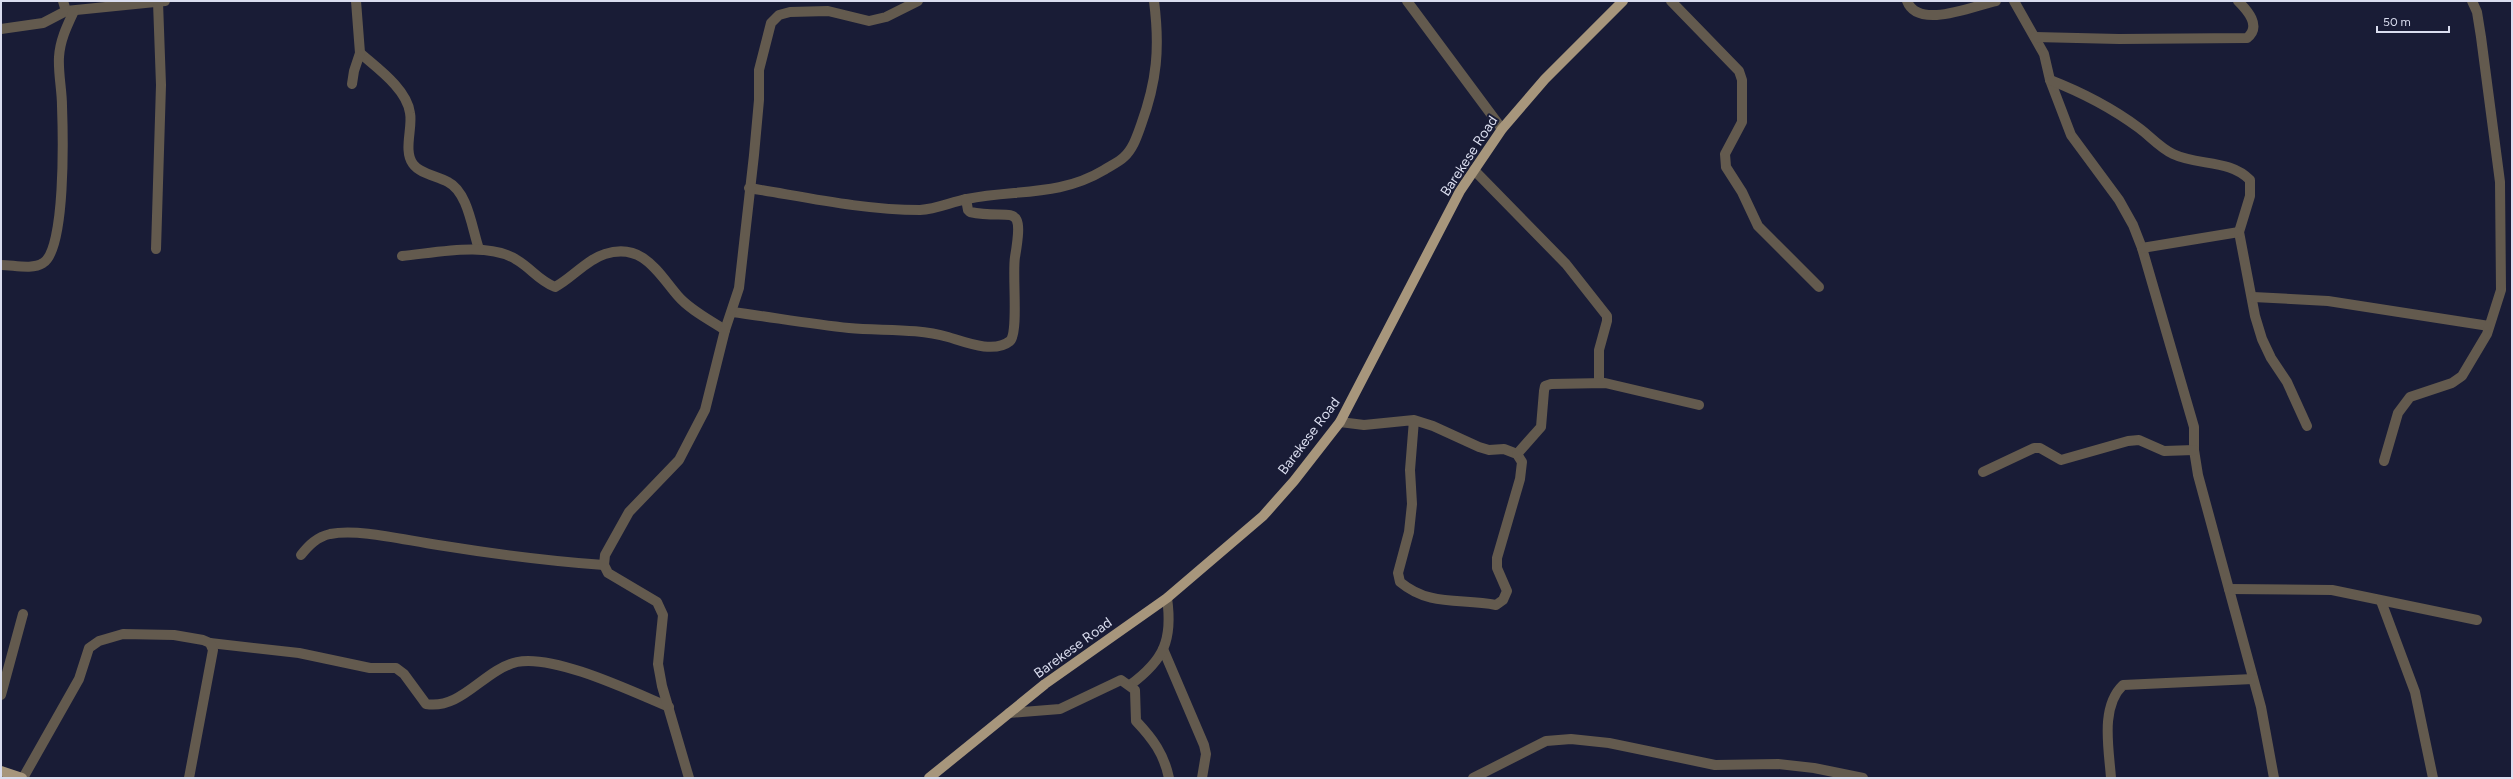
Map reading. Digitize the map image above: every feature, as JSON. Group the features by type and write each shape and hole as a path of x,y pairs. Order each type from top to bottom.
{"main road":[{"name":"Barekese Road","path":"929,778 1045,684 1167,598 1263,516 1340,422 1460,191 1502,129 1545,79 1623,1"},
{"path":"1,771 22,778"}],"street":[{"path":"63,1 70,11"},
{"path":"1,28 43,23 70,11 162,1 156,249"},
{"path":"352,84 354,71 360,53 356,1"},
{"path":"689,778 670,707 662,686 658,664 663,615 657,602 608,573 604,565 605,556 629,512 680,460 705,410 725,330 732,312 740,281 759,100 759,70 771,23 779,15 790,12 828,11 869,21 886,17 918,1"},
{"path":"749,188 890,208 921,210 942,207 966,199 1063,188 1086,181 1124,158 1133,146 1152,93 1157,60 1154,1"},
{"path":"1407,1 1502,129"},
{"path":"1671,1 1739,71 1742,80 1742,122 1739,131 1725,154 1726,167 1742,192 1758,226 1819,287"},
{"path":"1907,1 1909,7 1920,15 1932,17 1996,1"},
{"path":"2014,1 2044,54 2050,80 2071,135 2119,200 2133,226 2142,248 2194,427 2194,450 2198,475 2253,679 2274,778"},
{"path":"2035,37 2118,39 2247,38 2253,28 2253,19 2251,14 2238,1"},
{"path":"2384,461 2398,413 2410,397 2452,383 2462,376 2489,326 2501,290 2500,182 2481,37 2476,12 2472,1"},
{"path":"1,265 33,266 44,263 53,250 62,206 62,105 59,57 62,39 70,11"},
{"path":"360,53 393,82 408,104 411,114 410,153 412,164 449,182 460,190 465,200 479,249"},
{"path":"2050,80 2079,91 2098,102 2139,127 2172,154 2188,160 2235,169 2243,173 2250,180 2252,187 2248,207 2239,232 2262,340 2271,358 2287,382 2307,426"},
{"path":"1474,170 1566,264 1607,316 1608,322 1599,350 1599,383"},
{"path":"732,312 848,328 902,332 918,331 974,344 994,347 1003,345 1011,340 1015,330 1013,269 1019,230 1018,221 1013,216 1004,213 970,212 968,210 966,199"},
{"path":"2142,248 2239,232"},
{"path":"402,256 479,249 493,251 517,260 541,281 555,287 604,254 621,250 649,261 687,305 725,330"},
{"path":"2253,297 2328,301 2414,314 2449,322 2489,326"},
{"path":"1517,454 1541,427 1546,386 1551,384 1599,383 1621,386 1670,400 1699,405"},
{"path":"1340,422 1364,425 1414,420 1433,426 1479,447 1489,450 1504,449 1517,454 1522,462 1520,478 1496,558 1497,568 1507,591 1503,600 1496,605 1477,601 1438,601 1407,588 1400,582 1398,573 1409,532 1412,504 1410,470 1414,420"},
{"path":"1983,472 2034,448 2040,448 2061,460 2128,441 2139,440 2164,451 2194,450"},
{"path":"301,555 310,543 320,537 330,534 346,533 393,538 532,560 604,565"},
{"path":"2229,589 2332,590 2363,595 2478,620"},
{"path":"1130,685 1154,664 1163,649 1167,639 1170,619 1167,598"},
{"path":"2381,600 2415,692 2432,778"},
{"path":"1,695 23,614"},
{"path":"22,778 74,687 89,648 99,640 123,634 174,634 203,640 210,643 299,653 370,668 396,668 404,674 426,704 439,706 457,698 499,669 529,660 557,663 670,707"},
{"path":"189,778 213,650 210,643"},
{"path":"1163,649 1204,745 1206,754 1202,778"},
{"path":"2111,778 2108,728 2110,705 2117,691 2123,685 2253,679"},
{"path":"1009,713 1060,709 1121,680 1135,690 1136,722 1155,742 1165,760 1169,778"},
{"path":"1473,778 1546,741 1571,739 1609,743 1715,765 1778,764 1814,768 1863,778"}]}
